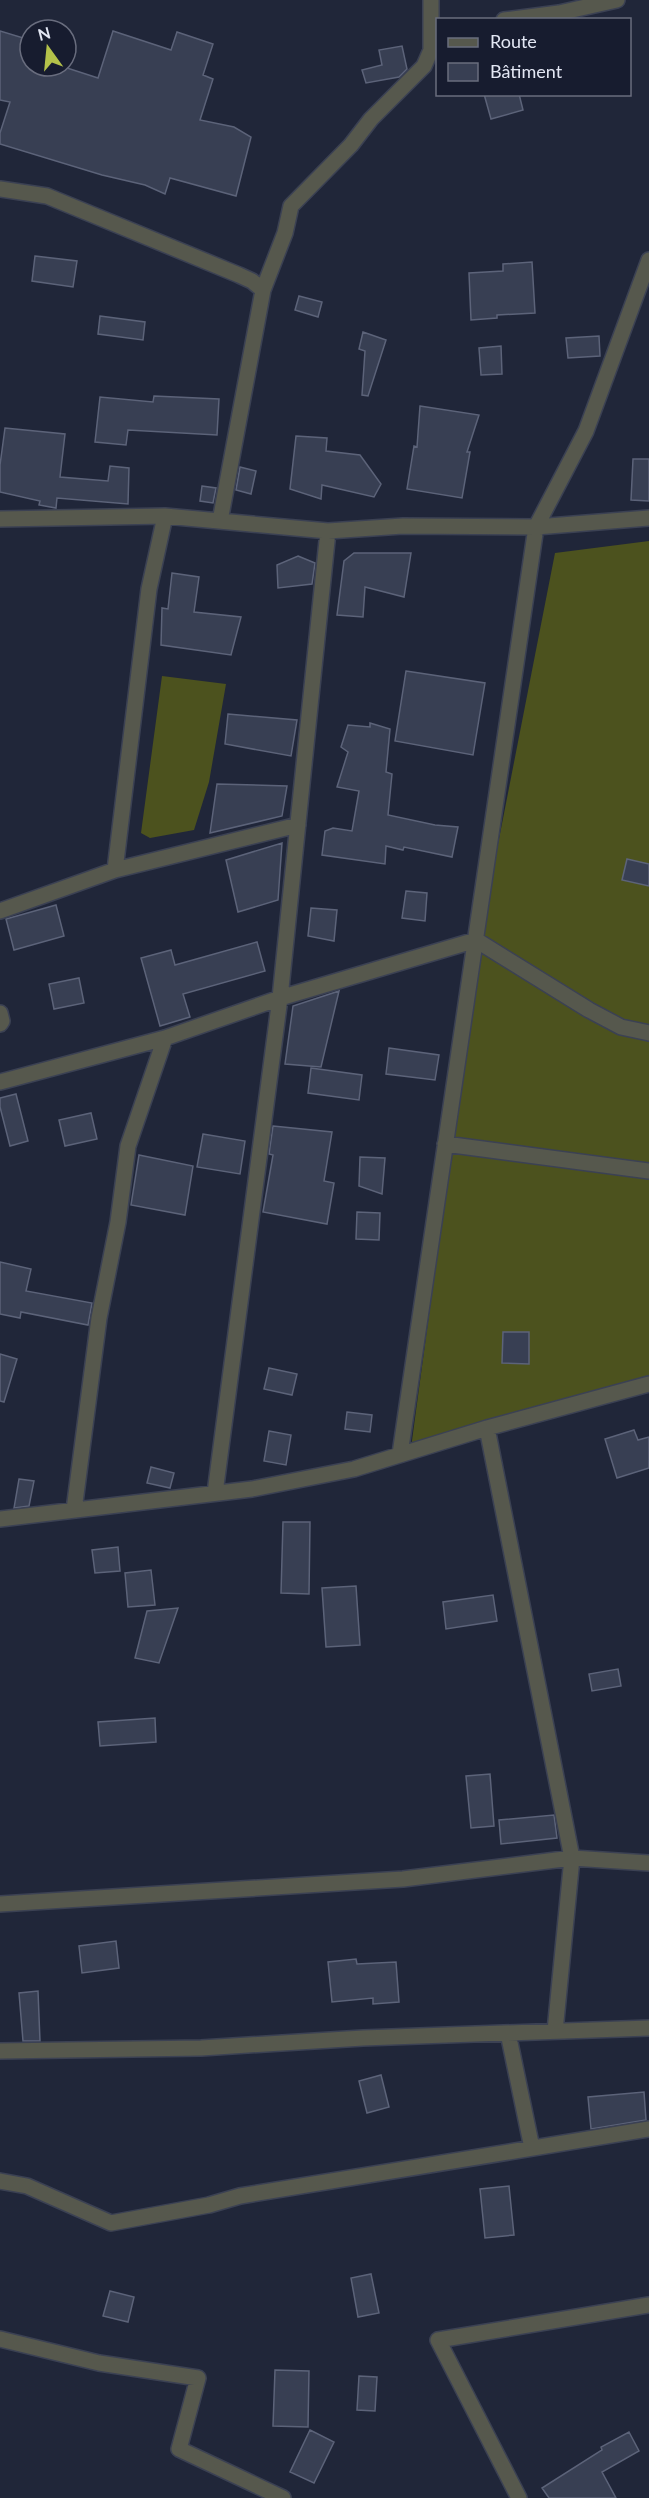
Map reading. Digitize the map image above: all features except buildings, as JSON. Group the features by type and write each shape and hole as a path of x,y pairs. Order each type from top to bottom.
{"street":[{"path":"220,521 263,290 285,233 291,206 351,145 371,119 424,66 431,50 434,29 431,0"},
{"path":"520,18 559,13 617,0"},
{"path":"0,189 47,196 239,275 252,281 263,290"},
{"path":"400,1454 536,527 586,431 649,260"},
{"path":"0,519 165,516 328,531 403,526 536,527 649,518"},
{"path":"114,870 149,589 165,516"},
{"path":"215,1493 280,998 328,531"},
{"path":"0,911 114,870 298,825"},
{"path":"0,1082 165,1038 280,998 476,940 589,1010 621,1027 649,1034"},
{"path":"0,1013 2,1021 0,1024"},
{"path":"74,1510 99,1318 118,1222 128,1146 165,1038"},
{"path":"445,1144 649,1172"},
{"path":"0,1519 252,1489 354,1469 487,1428 649,1384"},
{"path":"487,1428 572,1858 555,2031"},
{"path":"0,1904 403,1879 572,1858 649,1863"},
{"path":"0,2051 201,2048 363,2037 649,2028"},
{"path":"508,2033 532,2148"},
{"path":"0,2181 27,2186 111,2223 209,2205 240,2196 649,2129"},
{"path":"519,2498 438,2340 649,2305"},
{"path":"0,2338 99,2363 198,2378 179,2449 283,2498"}],"green space":[{"path":"649,541 649,1392 411,1448 480,936 555,553"},
{"path":"162,676 226,684 209,782 194,830 150,838 141,833"}]}
